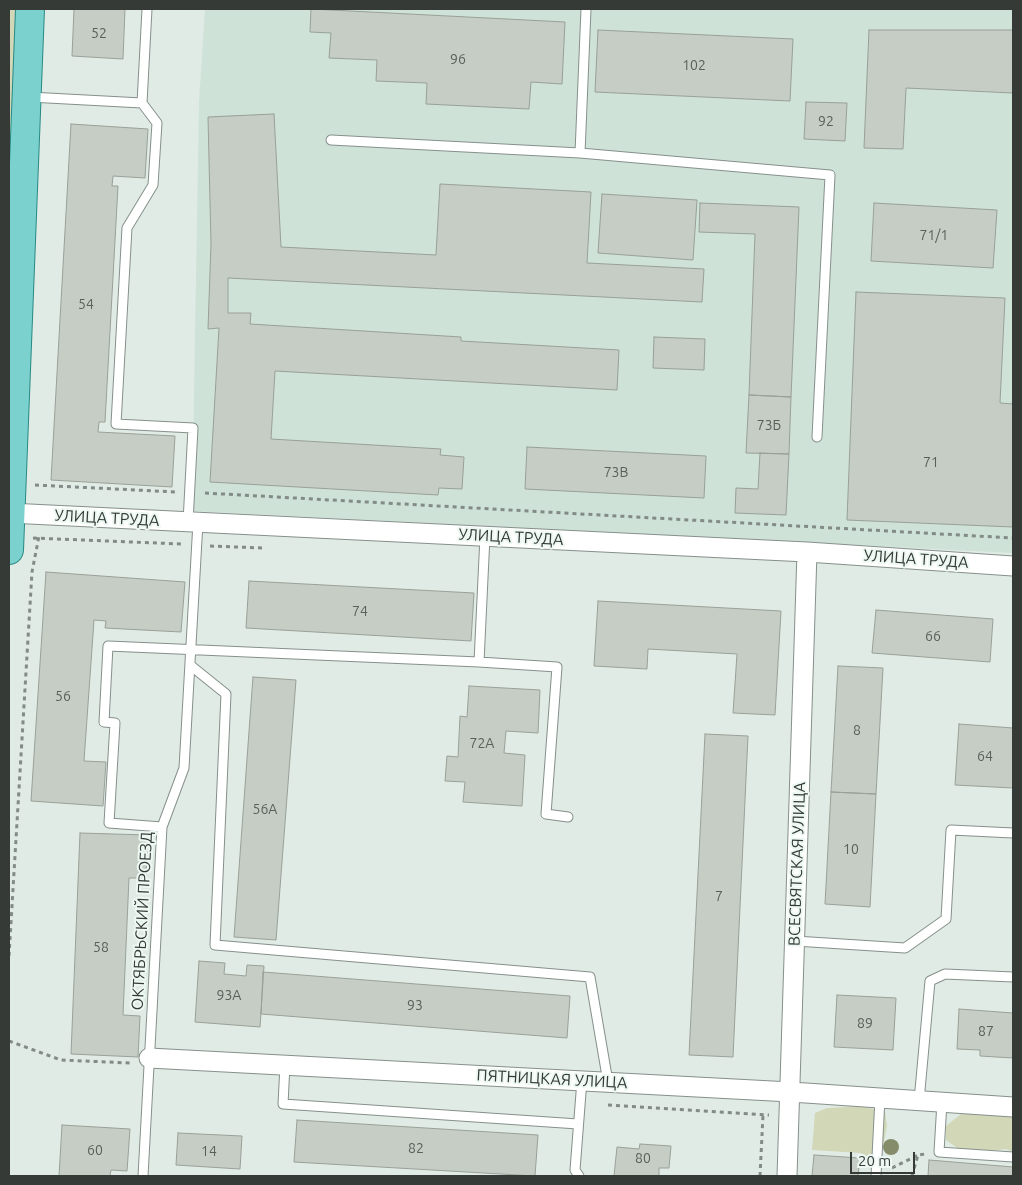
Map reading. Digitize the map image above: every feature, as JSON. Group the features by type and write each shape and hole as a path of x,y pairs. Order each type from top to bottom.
{"main road":[{"path":"9,550 30,9"}],"street":[{"name":"УЛИЦА ТРУДА","path":"10,513 807,552 1013,566"},
{"name":"ВСЕСВЯТСКАЯ УЛИЦА","path":"786,1176 807,552"},
{"name":"ПЯТНИЦКАЯ УЛИЦА","path":"149,1058 582,1080 1013,1107"}],"lane":[{"path":"26,97 142,103 147,9"},
{"path":"580,153 586,9"},
{"name":"ОКТЯБРЬСКИЙ ПРОЕЗД","path":"142,103 157,123 153,185 127,228 116,424 193,428 190,492 193,522 191,648 184,768 162,827 143,1176"},
{"path":"331,140 580,153 830,175 817,437"},
{"path":"479,662 485,536"},
{"path":"162,827 109,823 115,723 104,722 108,646 191,648 557,667 546,814 568,816"},
{"path":"190,665 226,694 215,945 590,977 608,1082"},
{"path":"795,941 905,948 946,919 951,830 1013,833"},
{"path":"919,1101 930,981 945,974 1013,977"},
{"path":"285,1065 283,1104 578,1124"},
{"path":"579,1176 575,1170 582,1080"},
{"path":"876,1176 880,1098"},
{"path":"942,1102 939,1152 1013,1157"}],"path":[{"path":"42,485 1013,538"},
{"path":"9,956 32,572 39,538"},
{"path":"9,1041 61,1060 141,1064 149,1058"},
{"path":"760,1176 763,1115"},
{"path":"876,1176 918,1154 939,1152"},
{"path":"912,1176 918,1154"}],"shaded area":[{"path":"205,9 1013,10 1013,553 192,511 199,102"}],"green space":[{"path":"9,9 17,9 9,175"},
{"path":"862,1106 885,1112 887,1126 884,1142 870,1169 861,1153 812,1150 815,1113 827,1108"},
{"path":"966,1110 1013,1114 1013,1152 1006,1149 981,1152 957,1148 946,1140 946,1126"}],"building":[{"path":"74,9 125,9 123,59 72,56"},
{"path":"311,9 565,22 562,84 531,82 529,109 426,104 427,83 376,81 377,60 329,58 331,33 310,32"},
{"path":"598,30 793,39 790,101 595,92"},
{"path":"869,30 1013,30 1013,93 906,88 903,149 864,148"},
{"path":"806,102 847,103 845,141 804,139"},
{"path":"274,114 281,247 436,255 440,184 591,192 587,263 704,269 702,302 228,278 228,313 251,313 250,324 461,337 461,341 619,350 617,390 275,371 271,439 441,449 440,455 464,457 462,489 439,488 438,495 210,482 219,328 208,329 211,244 208,117"},
{"path":"71,124 148,129 145,178 113,176 112,186 118,186 105,422 99,422 98,432 175,436 172,487 51,480"},
{"path":"602,194 697,200 693,260 598,253"},
{"path":"700,203 799,207 791,397 749,395 755,234 699,232"},
{"path":"874,203 997,210 993,268 871,261"},
{"path":"856,292 1005,298 1000,403 1013,404 1013,527 847,520"},
{"path":"654,337 705,339 704,370 653,368"},
{"path":"749,395 791,397 789,454 746,453"},
{"path":"527,447 706,456 704,498 525,489"},
{"path":"760,453 789,454 786,515 735,513 736,488 758,489"},
{"path":"46,572 185,582 181,632 105,628 106,621 94,620 84,761 106,762 103,806 31,801"},
{"path":"249,581 474,593 471,641 246,628"},
{"path":"598,601 781,611 775,715 733,713 737,654 648,649 647,669 594,666"},
{"path":"876,610 993,619 990,662 872,653"},
{"path":"838,666 883,668 876,794 831,792"},
{"path":"253,677 296,680 276,940 234,937"},
{"path":"469,686 540,690 538,733 506,731 504,753 525,755 522,806 463,802 465,782 445,781 447,756 458,757 460,716 467,717"},
{"path":"959,724 1013,728 1013,788 955,785"},
{"path":"705,734 748,736 733,1057 689,1055"},
{"path":"831,792 876,794 870,907 825,904"},
{"path":"80,833 148,835 146,878 129,878 123,1015 140,1016 138,1057 71,1054"},
{"path":"199,961 225,963 224,974 246,976 247,965 264,966 260,1027 195,1022"},
{"path":"263,972 570,996 567,1038 261,1014"},
{"path":"837,995 896,998 893,1050 834,1047"},
{"path":"959,1009 1013,1013 1013,1058 980,1056 980,1050 957,1049"},
{"path":"297,1120 538,1135 535,1176 294,1162"},
{"path":"62,1125 130,1129 127,1171 111,1170 110,1176 59,1176"},
{"path":"178,1133 242,1136 240,1169 176,1165"},
{"path":"640,1144 671,1146 669,1168 659,1168 659,1176 614,1176 617,1147 639,1149"},
{"path":"814,1155 860,1158 858,1176 812,1176"},
{"path":"929,1160 1013,1167 1013,1176 928,1176"}]}
